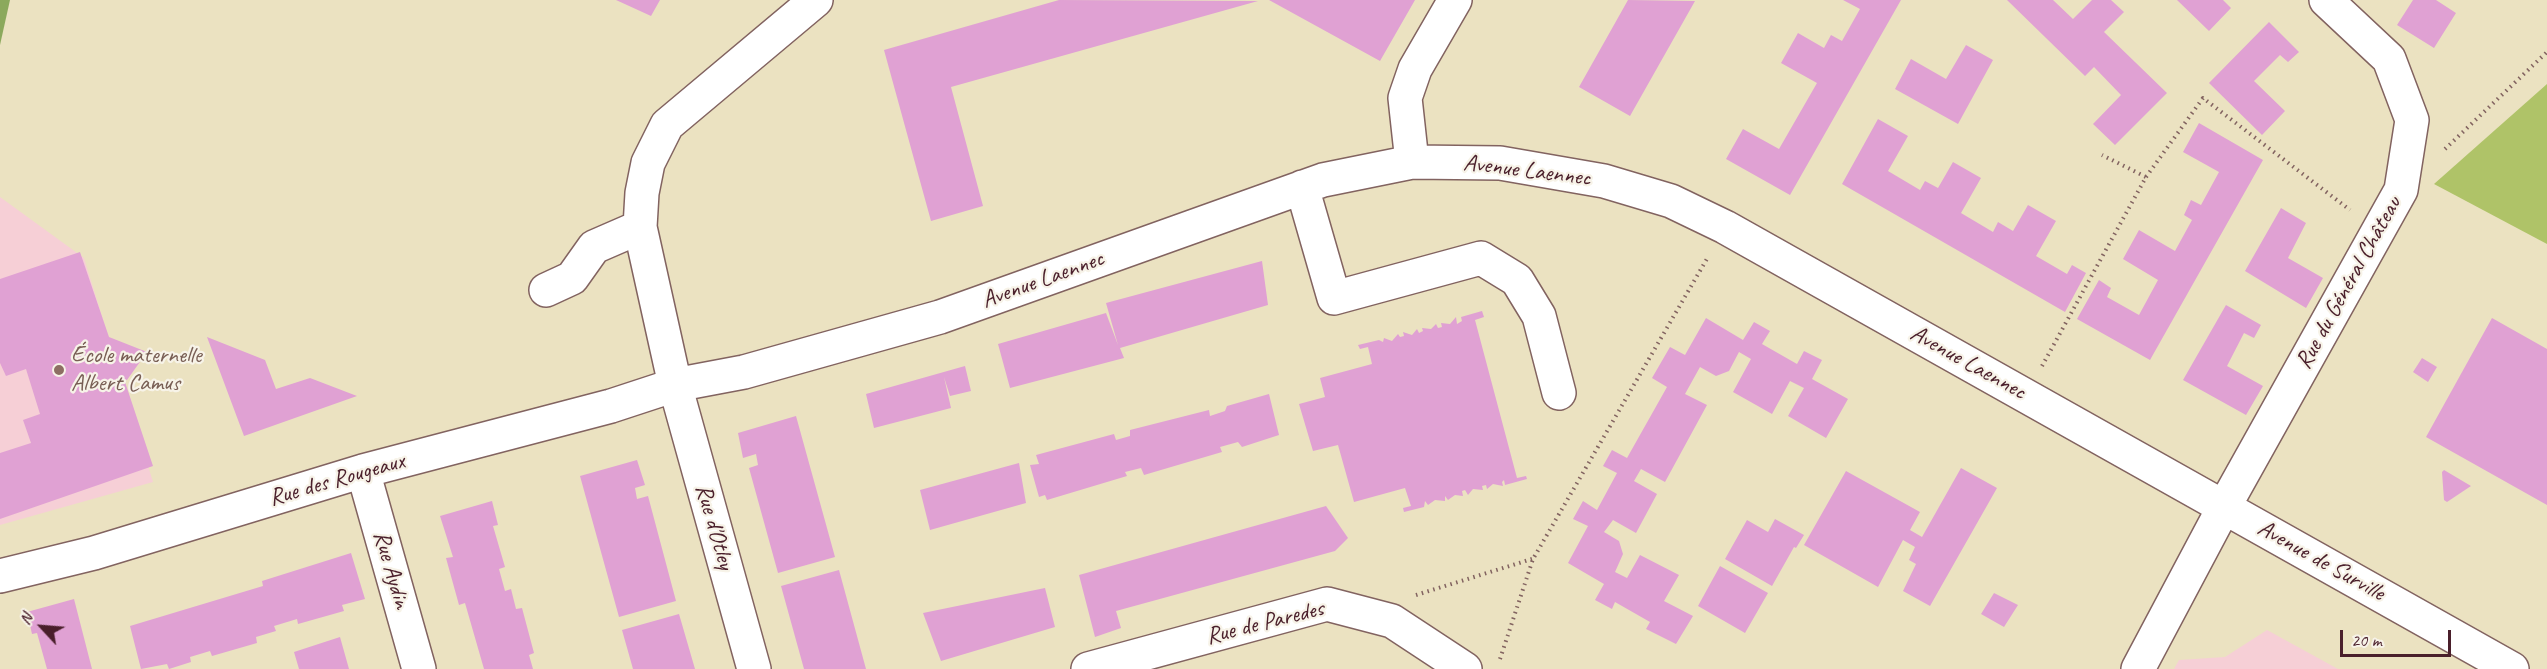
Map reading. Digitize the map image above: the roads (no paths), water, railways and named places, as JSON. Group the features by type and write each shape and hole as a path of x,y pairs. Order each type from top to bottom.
{"street":[{"name":"Rue d'Otley","path":"754,669 675,385 640,227 642,193 648,163 667,125 816,0"},
{"path":"1412,162 1405,98 1415,69 1455,0"},
{"name":"Rue du Général Château","path":"2138,669 2224,507 2401,190 2412,120 2389,59 2326,0"},
{"name":"Avenue Laennec","path":"675,385 744,372 940,317 1323,180 1412,162 1500,163 1604,181 1671,201 1725,227 2224,507"},
{"path":"1302,187 1334,298 1481,258 1517,280 1539,316 1559,393"},
{"path":"546,290 572,278 594,247 640,227"},
{"name":"Rue des Rougeaux","path":"0,576 94,553 363,471 611,406 675,385"},
{"name":"Rue Aydin","path":"363,471 418,669"},
{"name":"Avenue de Surville","path":"2224,507 2512,669"},
{"name":"Rue de Paredes","path":"1088,669 1327,604 1392,621 1465,669"}],"place":[{"name":"École maternelle Albert Camus","path":"59,370"}]}
